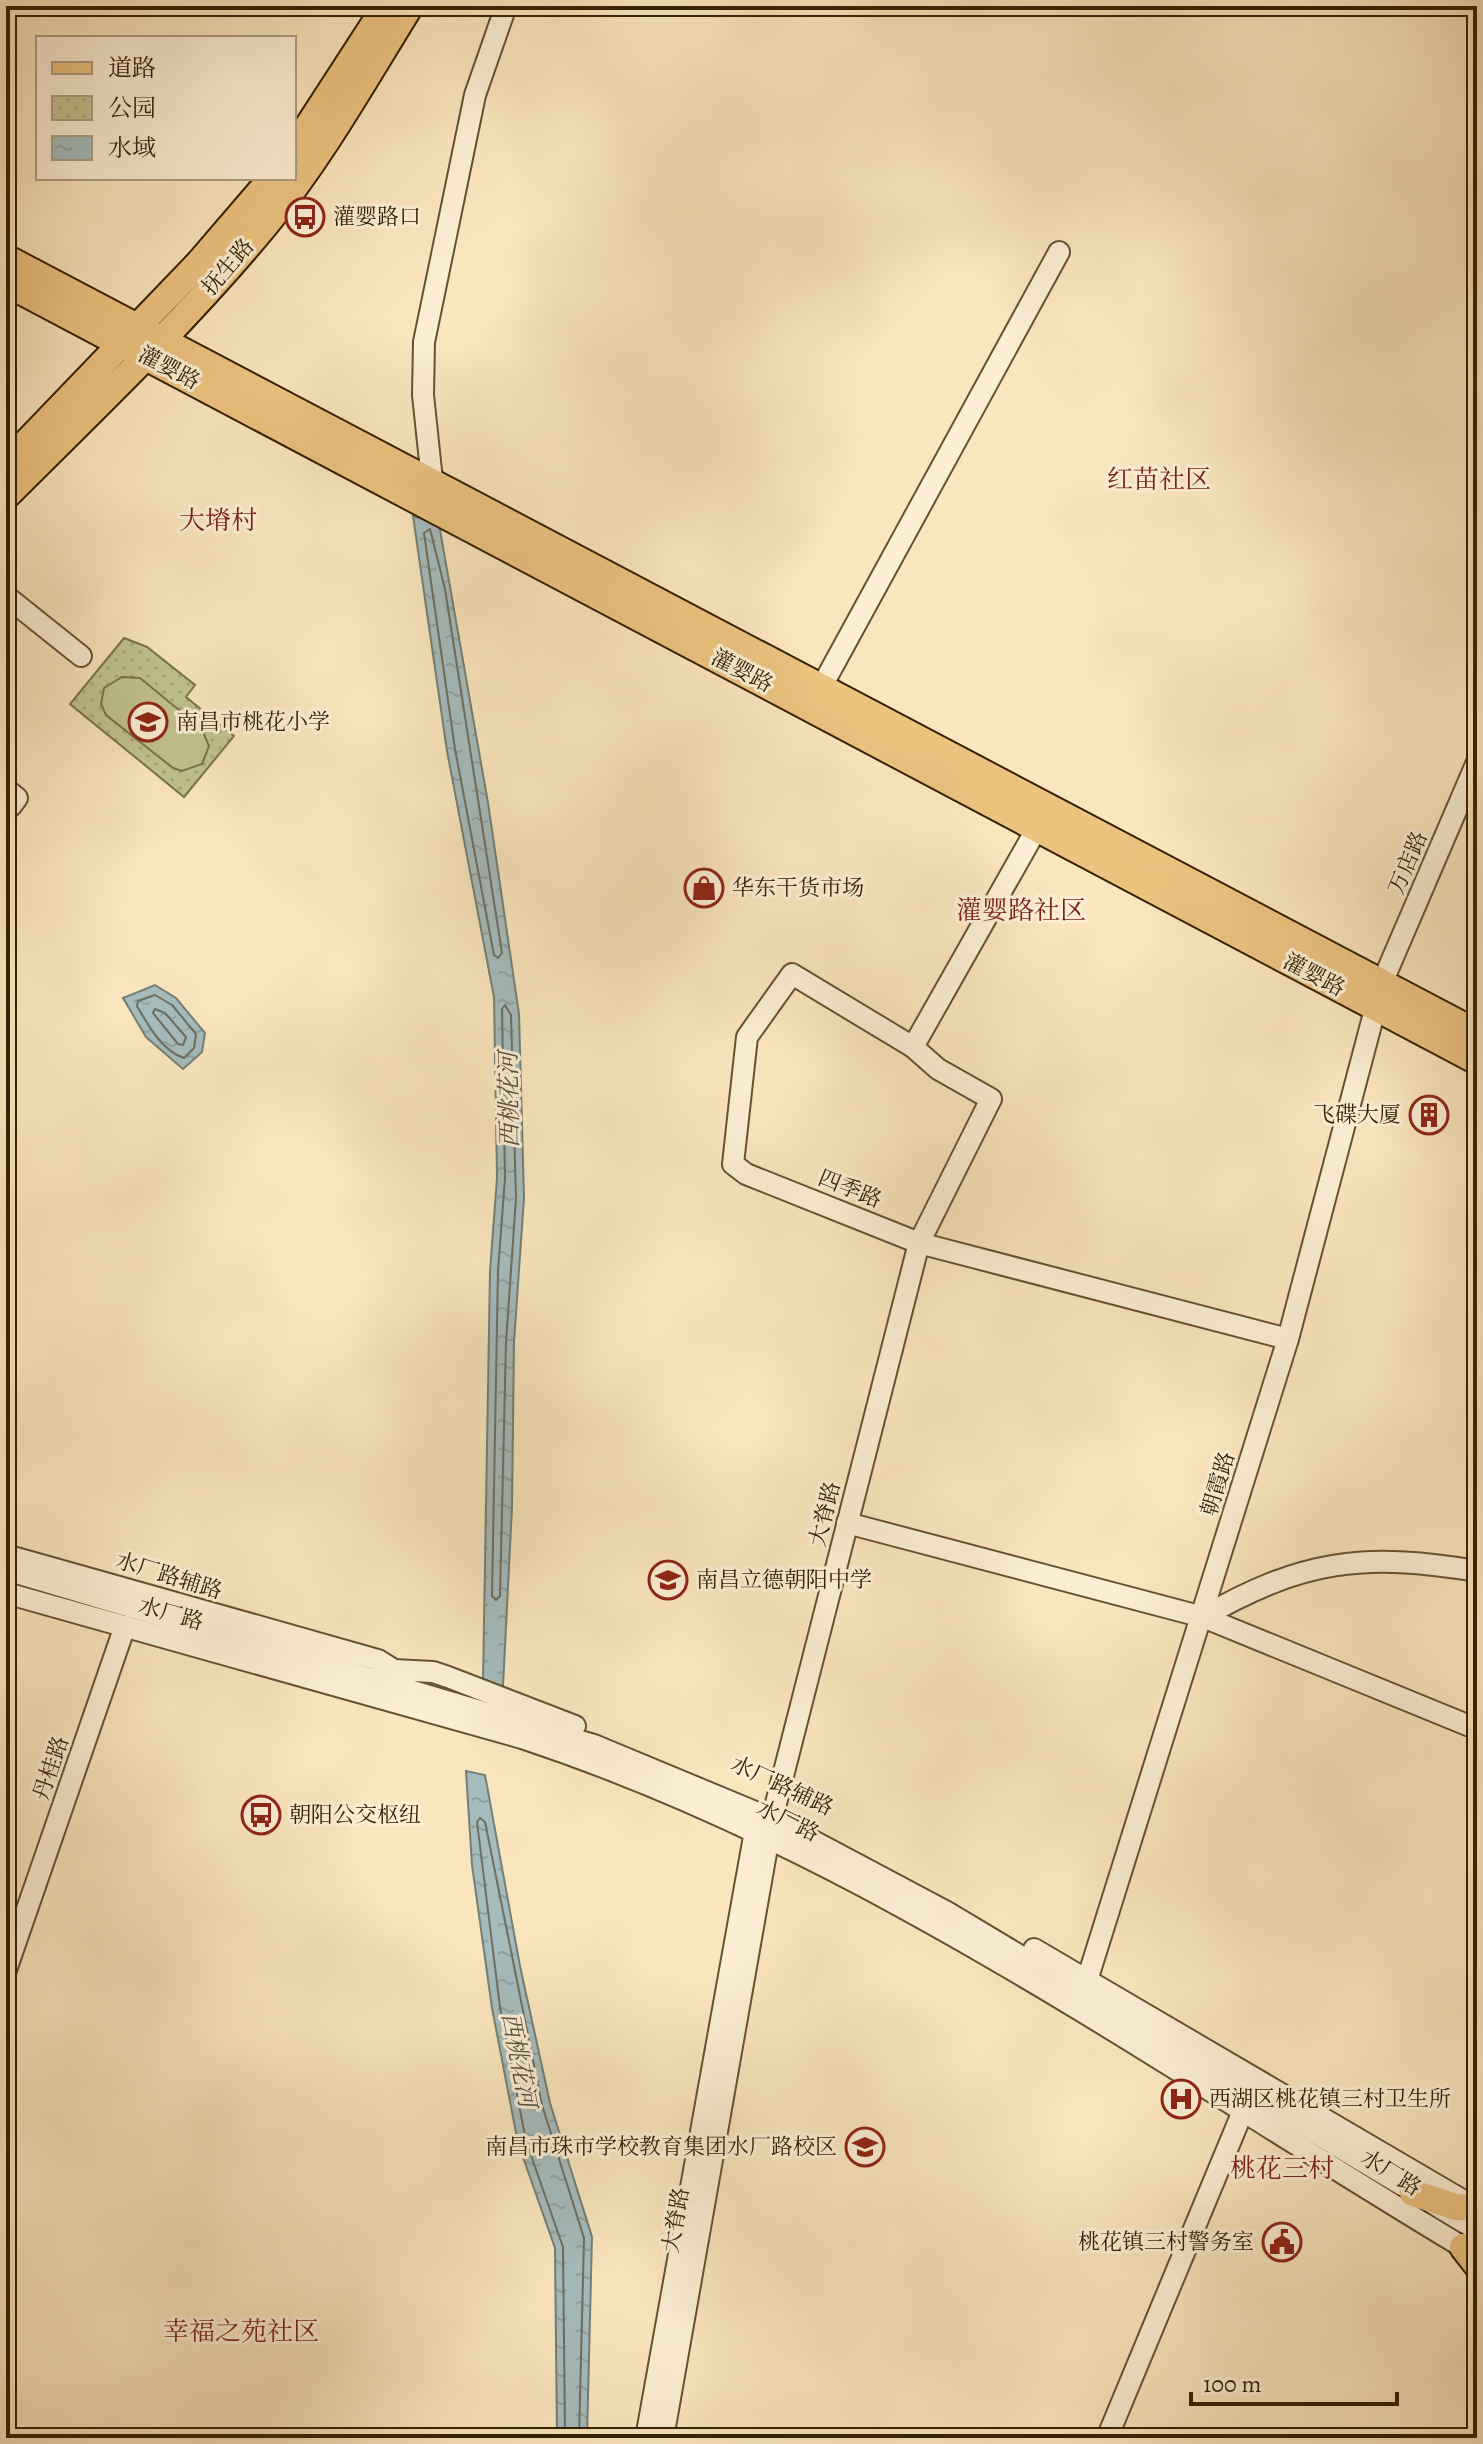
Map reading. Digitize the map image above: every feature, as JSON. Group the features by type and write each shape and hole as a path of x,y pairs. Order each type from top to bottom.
{"main road":[{"path":"296,145 386,6"},
{"name":"抚生路","path":"6,496 156,348 267,223 329,137 410,6"},
{"name":"抚生路","path":"6,464 130,335 270,180"},
{"name":"灌婴路","path":"6,258 130,335"},
{"name":"灌婴路","path":"6,283 130,335 432,480 822,686 1379,995 1477,1061"},
{"name":"灌婴路","path":"156,348 1037,828 1379,995 1477,1033"},
{"path":"1413,2193 1456,2207 1477,2208"}],"street":[{"path":"432,480 423,395 424,342 475,95 506,6"},
{"path":"822,686 1059,252"},
{"path":"6,596 81,656"},
{"name":"万店路","path":"1379,995 1477,762"},
{"path":"6,789 17,798 11,806 6,802"},
{"path":"913,1047 1037,828"},
{"name":"四季路","path":"913,1047 792,974 747,1037 733,1164 746,1174 919,1243 1288,1339"},
{"name":"朝霞路","path":"1082,1994 1288,1339 1379,995"},
{"name":"大脊路","path":"646,2438 766,1820 919,1243 991,1099 938,1069 913,1047"},
{"path":"847,1523 1203,1617 1477,1729"},
{"name":"水厂路辅路","path":"6,1555 378,1660 394,1670 433,1672 448,1677 766,1820 814,1868 1245,2107"},
{"path":"1203,1617 1254,1588 1296,1572 1338,1564 1382,1562 1477,1571"},
{"name":"水厂路","path":"6,1570 594,1745 766,1820 947,1912 1082,1994 1245,2107 1473,2249"},
{"name":"水厂路","path":"8,1593 123,1632 408,1706 589,1760 766,1820"},
{"name":"丹桂路","path":"6,1970 123,1632"},
{"name":"大脊路","path":"663,2438 766,1820"},
{"path":"1082,1994 1477,2208"},
{"path":"1107,2438 1245,2107"},
{"name":"水厂路","path":"1245,2107 1413,2193 1473,2249"}],"green space":[{"path":"124,638 147,647 195,685 186,697 234,736 184,797 70,704"},
{"path":"122,677 140,678 202,729 209,746 202,764 182,771 173,768 106,715 101,704 104,688"}],"water":[{"name":"西桃花河","path":"413,516 439,524 488,803 519,1014 524,1198 514,1342 512,1507 503,1686 483,1682 490,1271 497,1178 494,997 447,751"},
{"path":"155,985 176,998 205,1033 202,1052 183,1069 146,1037 123,998"},
{"name":"西桃花河","path":"466,1771 485,1775 520,1966 550,2103 592,2237 587,2438 557,2438 555,2248 518,2143 492,2008 472,1865"}],"place":[{"name":"灌婴路口","path":"305,217"},
{"name":"南昌市桃花小学","path":"148,722"},
{"name":"华东干货市场","path":"704,888"},
{"name":"飞碟大厦","path":"1429,1115"},
{"name":"南昌立德朝阳中学","path":"668,1580"},
{"name":"朝阳公交枢纽","path":"261,1815"},
{"name":"西湖区桃花镇三村卫生所","path":"1181,2099"},
{"name":"南昌市珠市学校教育集团水厂路校区","path":"865,2147"},
{"name":"桃花镇三村警务室","path":"1282,2242"}],"district":[{"name":"红苗社区","path":"1159,479"},
{"name":"大塉村","path":"218,520"},
{"name":"灌婴路社区","path":"1021,910"},
{"name":"桃花三村","path":"1282,2168"},
{"name":"幸福之苑社区","path":"241,2331"}]}
